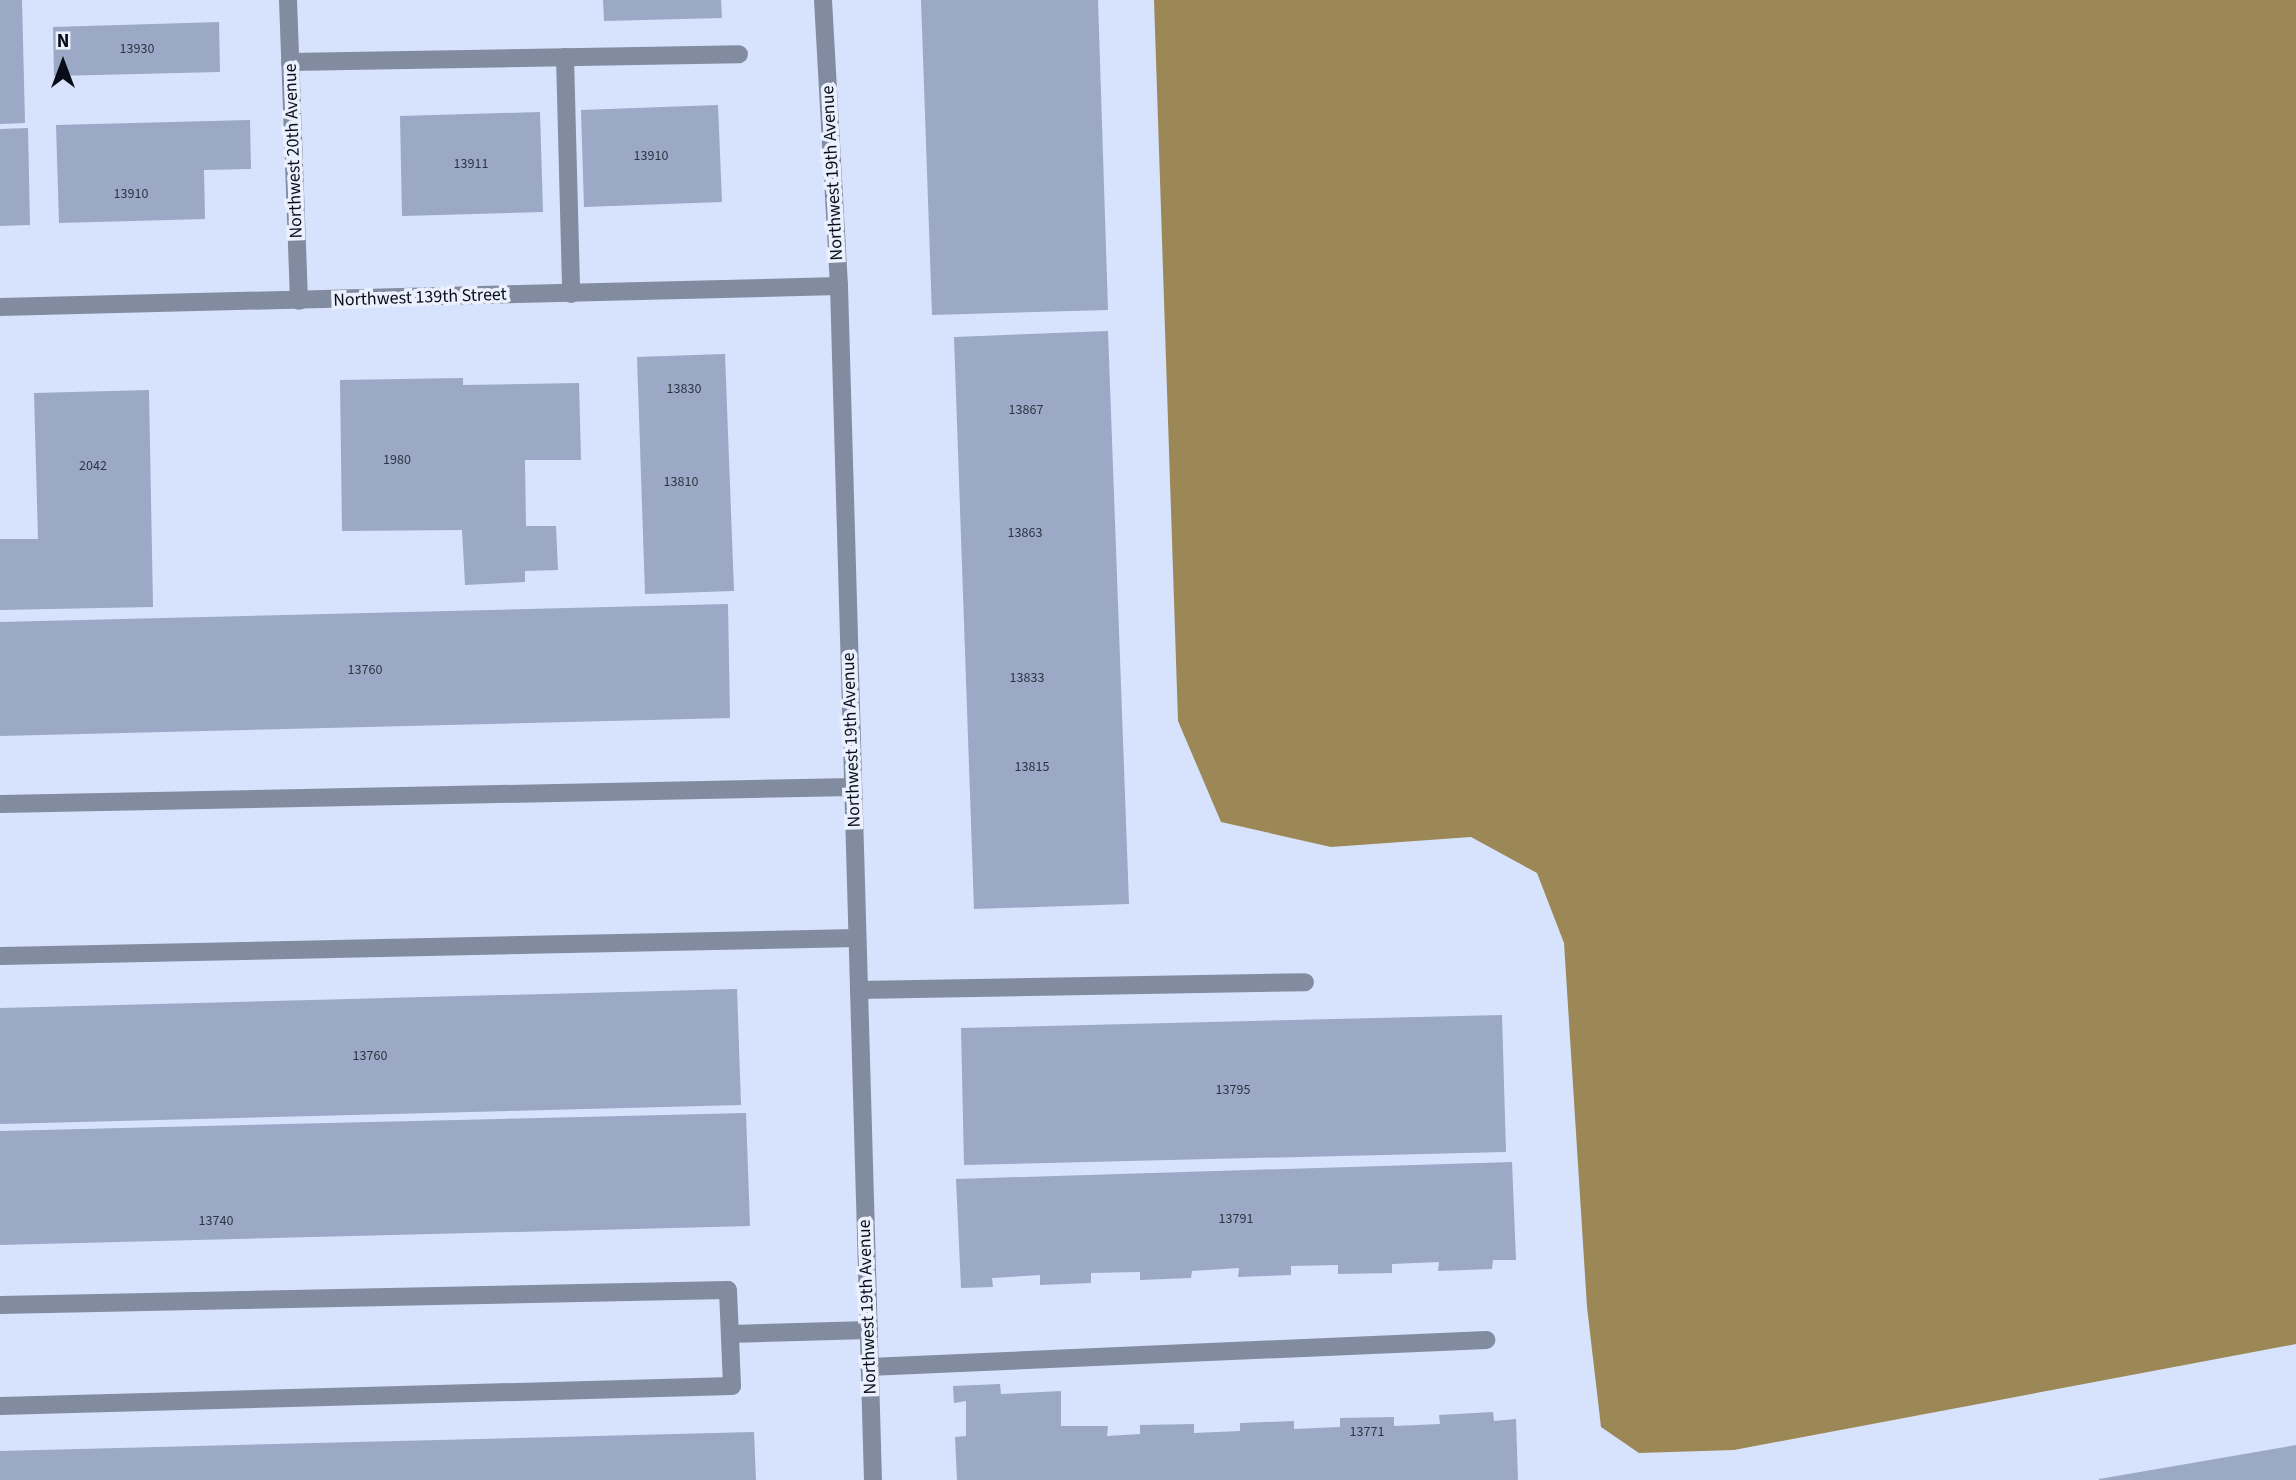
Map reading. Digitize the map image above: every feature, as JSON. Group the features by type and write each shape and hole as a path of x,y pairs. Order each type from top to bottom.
{"street":[{"name":"Northwest 20th Avenue","path":"288,0 299,301"},
{"name":"Northwest 19th Avenue","path":"823,0 839,286 873,1480"},
{"path":"290,62 739,54"},
{"path":"565,57 571,294"},
{"name":"Northwest 139th Street","path":"0,307 839,286"},
{"path":"0,804 853,787"},
{"path":"0,956 857,938"},
{"path":"859,990 1305,982"},
{"path":"0,1305 729,1290 732,1387 0,1406"},
{"path":"730,1334 869,1330"},
{"path":"869,1367 1486,1339"}],"shaded area":[{"path":"1154,0 2296,0 2296,1344 1734,1450 1639,1453 1601,1427 1587,1307 1564,943 1537,873 1471,837 1331,847 1221,822 1178,721"}],"building":[{"path":"0,0 22,0 25,123 0,124"},
{"path":"603,0 721,0 722,18 604,21"},
{"path":"921,0 1098,0 1108,310 932,315"},
{"path":"219,22 220,72 54,76 53,27"},
{"path":"718,105 722,202 584,207 581,110"},
{"path":"540,112 543,212 402,216 400,116"},
{"path":"250,120 251,169 204,170 205,219 59,223 56,125"},
{"path":"28,128 30,225 0,226 0,129"},
{"path":"1108,331 1129,904 974,909 954,337"},
{"path":"725,354 734,591 645,594 637,357"},
{"path":"463,378 463,385 579,383 581,460 525,460 526,526 556,526 558,570 525,571 525,582 465,585 462,530 342,531 340,380"},
{"path":"149,390 153,607 0,610 0,539 38,539 34,393"},
{"path":"728,604 730,718 0,736 0,622"},
{"path":"737,989 741,1105 0,1124 0,1008"},
{"path":"1502,1015 1506,1152 964,1165 961,1028"},
{"path":"746,1113 750,1226 0,1245 0,1131"},
{"path":"1512,1162 1516,1260 1493,1260 1492,1269 1438,1271 1439,1262 1392,1264 1392,1273 1338,1274 1338,1265 1291,1266 1291,1275 1238,1277 1239,1268 1192,1271 1191,1278 1140,1280 1140,1272 1091,1273 1091,1283 1040,1285 1040,1275 992,1278 993,1287 961,1288 956,1179"},
{"path":"1000,1384 1001,1394 1061,1391 1061,1426 1108,1426 1107,1436 1140,1434 1140,1425 1194,1424 1194,1433 1240,1431 1240,1423 1294,1421 1294,1429 1340,1427 1340,1418 1394,1417 1394,1426 1440,1424 1439,1415 1493,1412 1494,1421 1516,1419 1518,1480 957,1480 955,1437 966,1436 966,1401 954,1403 953,1386"},
{"path":"754,1432 756,1480 0,1480 0,1451"},
{"path":"2296,1445 2296,1480 2099,1480 2099,1479"}]}
